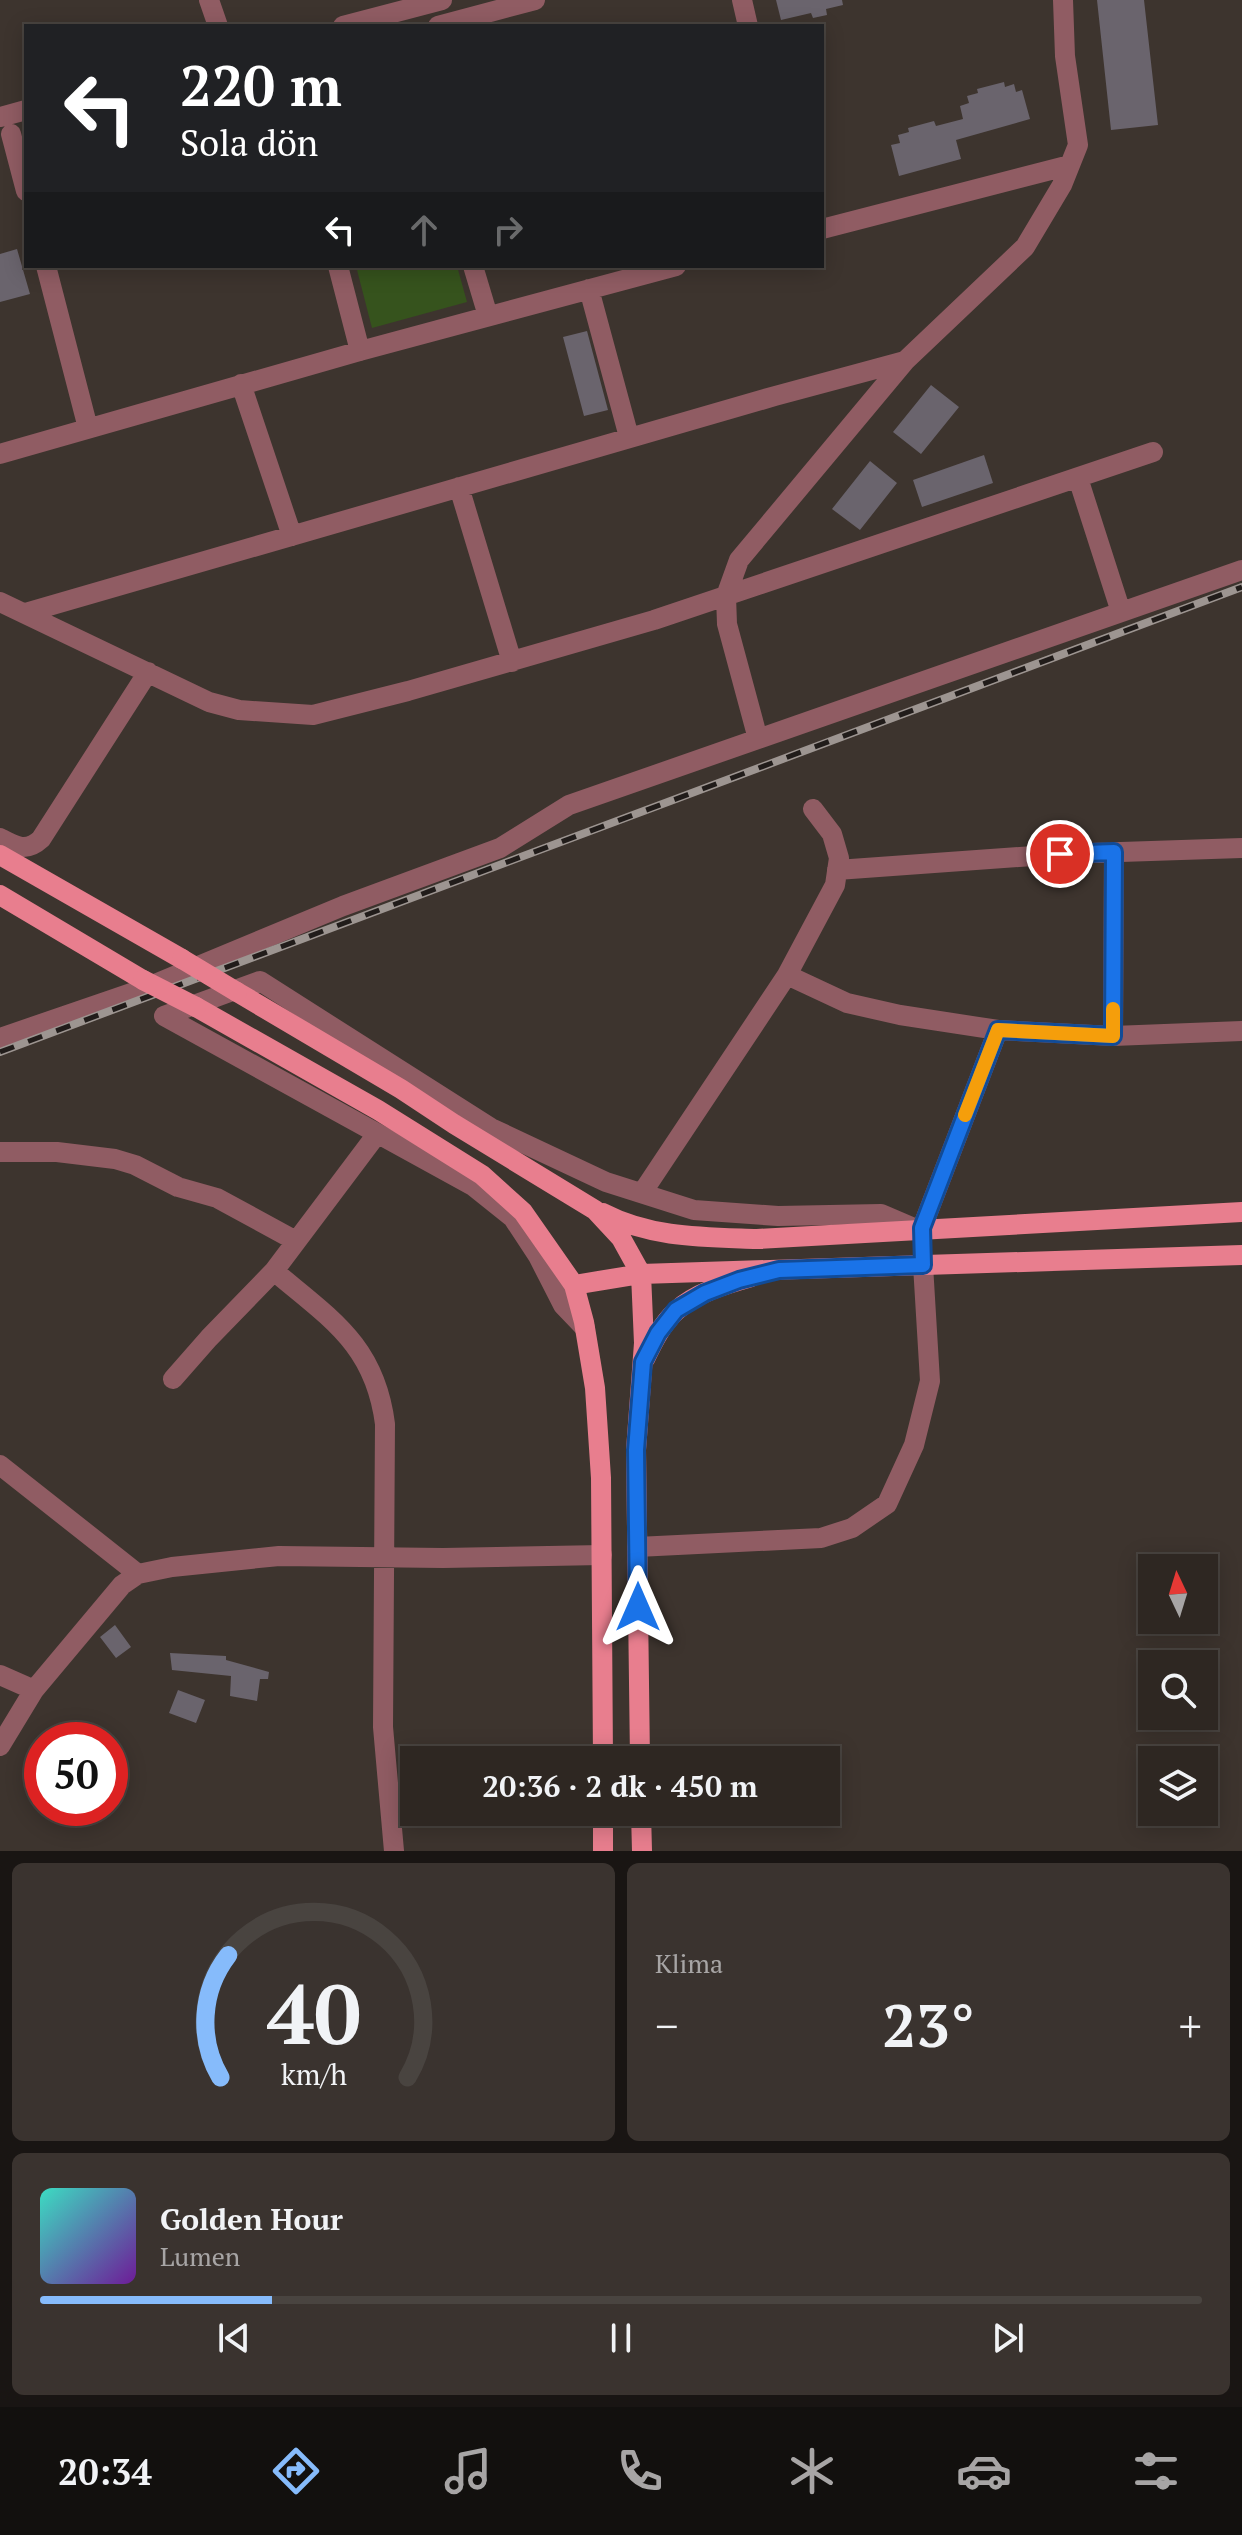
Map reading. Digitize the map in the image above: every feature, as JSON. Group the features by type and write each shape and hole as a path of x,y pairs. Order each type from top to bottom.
{"main road":[{"path":"0,855 401,1089 595,1210 645,1230 690,1237 757,1239 1242,1212"},
{"path":"0,895 143,980 246,1033 365,1103 482,1175 523,1212 574,1285 595,1388 601,1478 603,1746"},
{"path":"595,1210 621,1238 641,1274 643,1362 636,1450 640,1746"},
{"path":"919,1228 923,1265"},
{"path":"574,1285 641,1274 1242,1255"},
{"path":"643,1362 658,1333 676,1310 705,1293 779,1270"},
{"path":"603,1826 603,1851"},
{"path":"641,1826 642,1851"}],"street":[{"path":"209,0 217,24"},
{"path":"351,24 442,0"},
{"path":"445,24 535,0"},
{"path":"742,0 748,24"},
{"path":"758,739 727,624 726,596 739,560 905,361 1025,247 1062,185 1078,145 1065,56 1063,0"},
{"path":"24,112 9,130 24,184"},
{"path":"824,228 1070,165"},
{"path":"47,268 88,428"},
{"path":"339,268 360,351"},
{"path":"474,268 488,316"},
{"path":"0,454 241,384 668,268"},
{"path":"589,289 629,437"},
{"path":"25,613 629,437 905,361"},
{"path":"241,384 292,536"},
{"path":"0,602 209,702 239,710 313,715 654,620 1153,452"},
{"path":"1078,478 1121,612"},
{"path":"459,487 512,662"},
{"path":"0,1038 143,989 343,906 500,848 569,805 1242,570"},
{"path":"0,838 24,848 41,839 148,672"},
{"path":"642,1193 787,975 835,885 839,858 832,834 813,809"},
{"path":"837,870 1044,855 1242,848"},
{"path":"1113,1036 1114,852"},
{"path":"787,975 847,1003 900,1015 998,1030 1113,1036 1242,1031"},
{"path":"585,1328 563,1305 538,1256 513,1218 473,1186 164,1016 260,981 491,1128 606,1182 694,1210 778,1216 881,1214 919,1228 998,1030"},
{"path":"173,1379 274,1271 377,1134"},
{"path":"0,1152 57,1152 115,1159 135,1165 178,1187 217,1198 296,1241"},
{"path":"637,1547 821,1538 852,1528 887,1504 914,1445 930,1381 923,1265"},
{"path":"274,1271 344,1330 365,1359 383,1408 383,1727 394,1851"},
{"path":"0,1465 138,1574"},
{"path":"0,1746 34,1690 122,1585 138,1574 172,1567 279,1556 602,1555"},
{"path":"0,1675 34,1690"}],"green space":[{"path":"357,268 458,268 467,302 372,328"}],"building":[{"path":"776,0 842,0 843,5 826,9 827,15 813,18 811,13 781,20"},
{"path":"1097,0 1144,0 1158,125 1111,130"},
{"path":"1004,82 1005,87 1014,84 1016,92 1022,90 1030,119 956,140 961,159 899,176 891,145 900,143 898,135 909,132 908,128 934,121 936,126 963,119 960,106 969,103 967,96 978,93 977,89"},
{"path":"17,249 30,294 0,302 0,254"},
{"path":"587,331 608,410 584,416 563,337"},
{"path":"931,385 959,407 921,454 893,432"},
{"path":"984,455 993,483 922,507 913,480"},
{"path":"870,461 897,483 860,530 832,509"},
{"path":"115,1625 131,1647 116,1658 100,1637"},
{"path":"170,1653 226,1656 226,1660 269,1672 268,1679 260,1679 257,1701 230,1696 231,1676 172,1670"},
{"path":"178,1690 205,1700 196,1723 169,1713"}],"railway":[{"path":"0,1052 1242,587"}],"slow traffic":[{"path":"965,1115 998,1030 1113,1036 1113,1009"}],"route":[{"path":"638,1607 636,1450 643,1362 658,1333 676,1310 705,1293 779,1270 923,1265 922,1228 998,1030 1113,1036 1114,852 1060,854"}]}
